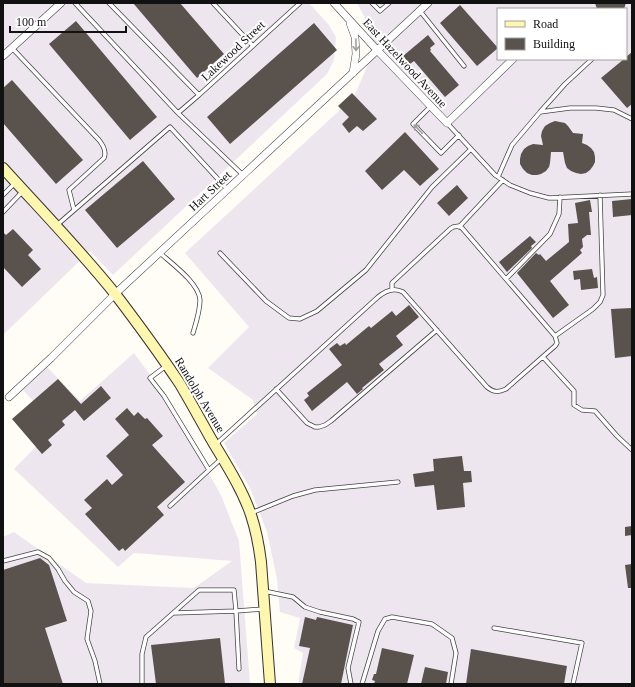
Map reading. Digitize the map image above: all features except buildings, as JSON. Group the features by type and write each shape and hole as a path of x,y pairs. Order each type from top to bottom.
{"main road":[{"name":"Randolph Avenue","path":"3,168 115,294 180,384 242,493 256,529 259,546 270,684"}],"street":[{"path":"3,56 61,3"},
{"name":"East Hazelwood Avenue","path":"334,3 447,123"},
{"name":"Hart Street","path":"9,397 51,358 115,294 428,3"},
{"name":"East Hazelwood Avenue","path":"348,18 355,37 356,54 353,73"},
{"path":"447,123 512,60"}],"lane":[{"path":"75,3 178,113 243,175"},
{"path":"109,3 199,95"},
{"path":"213,3 253,46"},
{"name":"Lakewood Street","path":"178,113 300,3"},
{"path":"372,3 380,11 389,3"},
{"path":"420,11 464,66"},
{"path":"12,48 99,140 104,148 106,154 104,158 69,190 74,210"},
{"path":"498,177 512,145 565,84 591,60"},
{"path":"431,106 413,124 440,153 459,136"},
{"path":"540,112 570,108 596,108 614,110 632,119"},
{"path":"447,123 498,177 510,185 530,194 549,198 632,194"},
{"path":"56,226 170,127 228,190"},
{"path":"220,253 266,301 289,318 300,319 317,311 366,270 432,187 471,148"},
{"path":"459,227 503,180"},
{"path":"3,195 16,182"},
{"path":"3,212 24,191"},
{"path":"555,336 600,302 603,294 600,195"},
{"path":"506,279 550,234 559,214 560,197"},
{"path":"215,445 385,291 400,290 403,292 487,388 495,392 506,389 557,343 555,336 462,228 456,226 450,229 392,283 392,290"},
{"path":"160,253 191,282 200,299 193,333"},
{"path":"276,389 307,423 315,426 322,426 331,421 437,330"},
{"path":"543,357 574,391 574,405 582,410 595,411 617,436 632,450"},
{"path":"167,366 150,378 164,396 209,470"},
{"path":"170,506 222,458"},
{"path":"250,513 293,496 311,491 398,482"},
{"path":"3,561 38,552 49,558 74,592 88,601 91,611 87,639 95,661 100,684"},
{"path":"142,684 142,654 146,638 199,590 234,590 240,669"},
{"path":"263,591 293,596 305,606 320,612 353,619 359,622 348,668 351,684"},
{"path":"174,613 264,609"},
{"path":"362,684 378,631 384,619 392,617 432,624 452,638 456,653 451,684"},
{"path":"494,628 582,643 573,684"}],"shaded area":[{"path":"3,3 309,3 328,24 336,37 334,60 327,74 113,275 90,251 3,335"},
{"path":"357,3 632,3 632,684 298,684 303,653 294,648 300,618 280,612 277,579 267,532 250,488 224,443 257,414 253,400 208,368 249,327 185,253 354,97 371,57 370,27"},
{"path":"134,353 159,387 221,495 239,541 250,684 3,684 3,537 14,532 86,583 194,588 232,561 134,553 118,567 14,469 56,426 23,390 47,367 80,401"}]}
